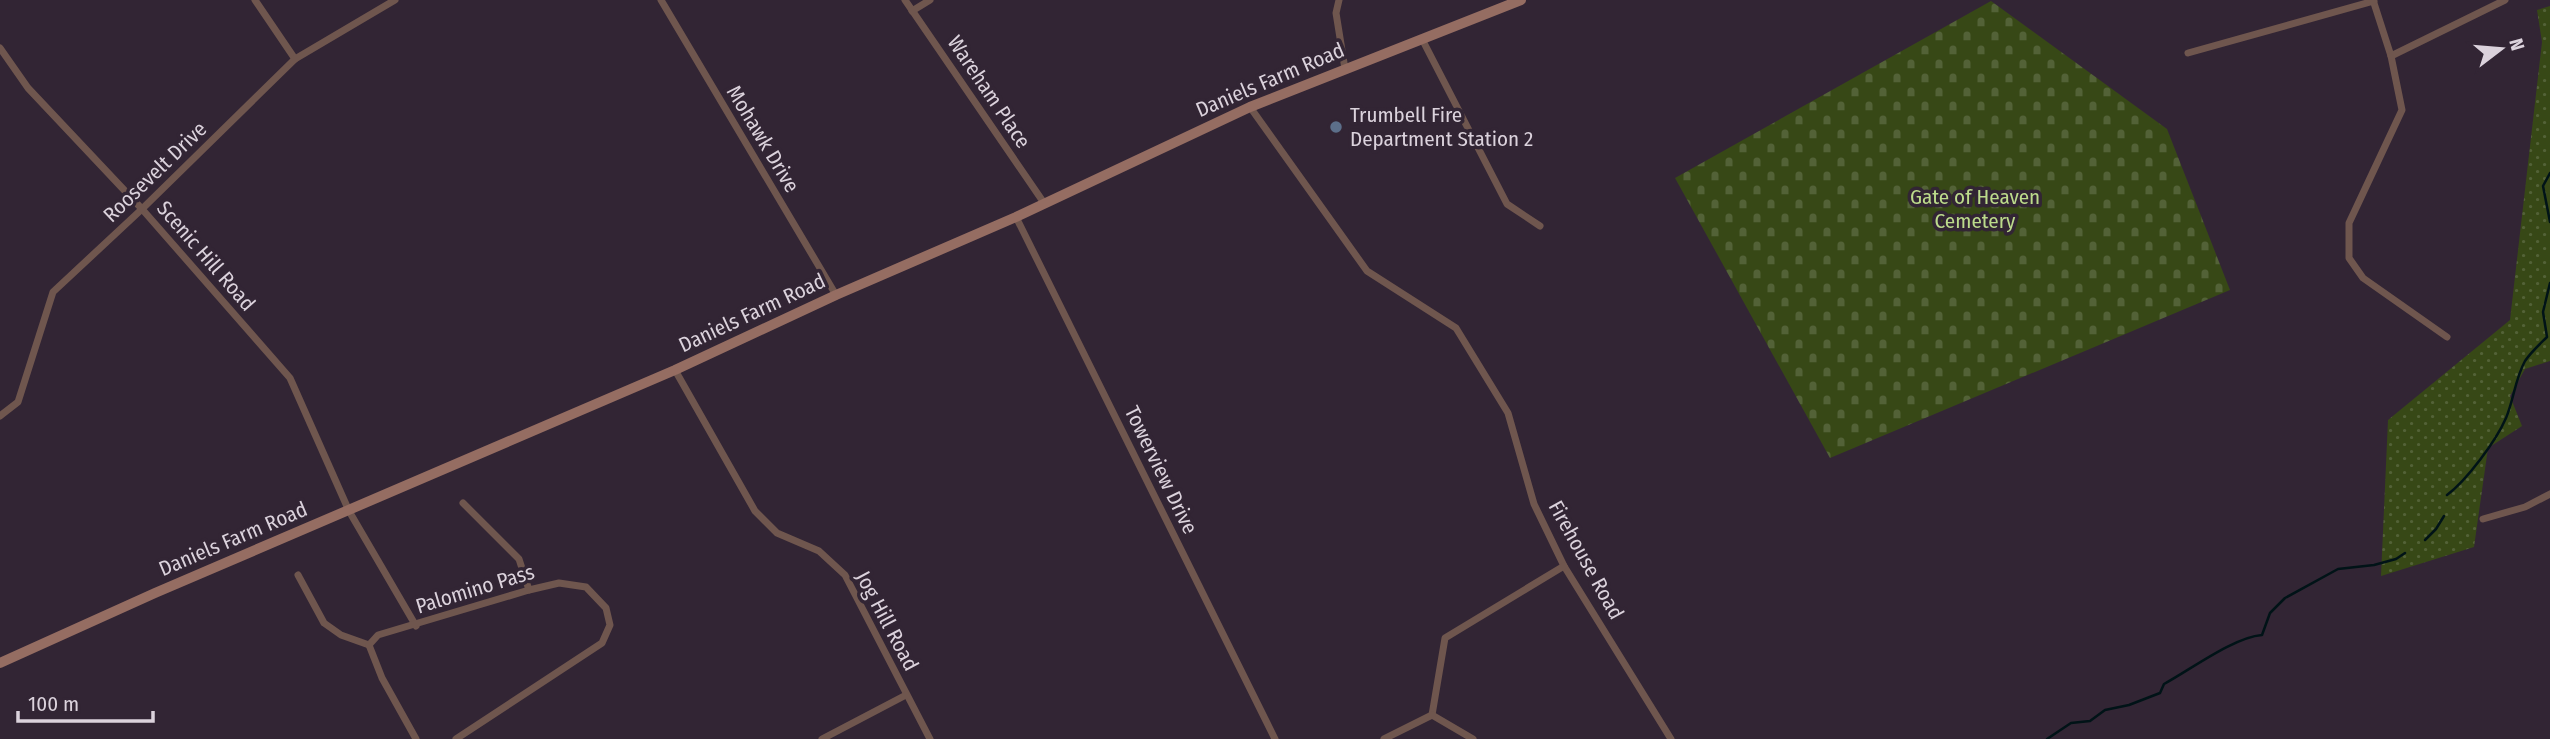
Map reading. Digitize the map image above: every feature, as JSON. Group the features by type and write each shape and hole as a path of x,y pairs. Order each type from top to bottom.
{"main road":[{"name":"Daniels Farm Road","path":"0,663 155,593 675,370 835,295 1016,217 1250,107 1521,0"}],"street":[{"path":"255,0 295,59"},
{"name":"Roosevelt Drive","path":"0,416 18,402 53,292 295,59 395,0"},
{"name":"Mohawk Drive","path":"661,0 835,295"},
{"name":"Wareham Place","path":"905,0 1044,203"},
{"path":"912,10 930,0"},
{"path":"1339,0 1336,13 1345,68"},
{"path":"2188,53 2374,0 2391,56 2402,110 2349,223 2349,258 2363,278 2447,337"},
{"path":"2391,56 2505,0"},
{"path":"1422,39 1507,204 1540,226"},
{"name":"Scenic Hill Road","path":"0,48 28,88 142,209 290,378 349,511 416,626"},
{"name":"Firehouse Road","path":"1250,107 1367,271 1456,328 1508,413 1534,504 1564,566 1671,739"},
{"name":"Towerview Drive","path":"1016,217 1275,739"},
{"name":"Jog Hill Road","path":"675,370 755,511 777,533 819,551 845,575 930,739"},
{"path":"2483,519 2525,507 2550,494"},
{"path":"463,503 519,559 529,590"},
{"path":"1432,715 1445,638 1564,566"},
{"path":"298,575 324,623 341,635 369,645 382,678 416,739"},
{"name":"Palomino Pass","path":"369,645 378,635 559,583 586,587 606,608 610,625 601,643 456,739"},
{"path":"822,739 906,695"},
{"path":"1384,739 1432,715"},
{"path":"1432,715 1474,739"}],"green space":[{"name":"Gate of Heaven Cemetery","path":"1991,1 2167,129 2230,290 1830,458 1675,178"},
{"path":"2550,6 2550,361 2525,369 2510,396 2522,426 2488,448 2474,547 2381,576 2388,420 2510,320 2542,42 2537,10"}],"waterway":[{"path":"2550,173 2543,186 2550,222"},
{"path":"2447,495 2472,470 2495,438 2506,418 2525,361 2547,337 2543,312 2550,283"},
{"path":"2425,540 2444,516"},
{"path":"2047,739 2071,723 2090,721 2105,710 2129,705 2160,693 2164,684 2212,655 2251,637 2262,635 2270,613 2285,598 2338,569 2374,565 2396,559 2405,553"}],"place":[{"name":"Trumbell Fire Department Station 2","path":"1336,127"}]}
